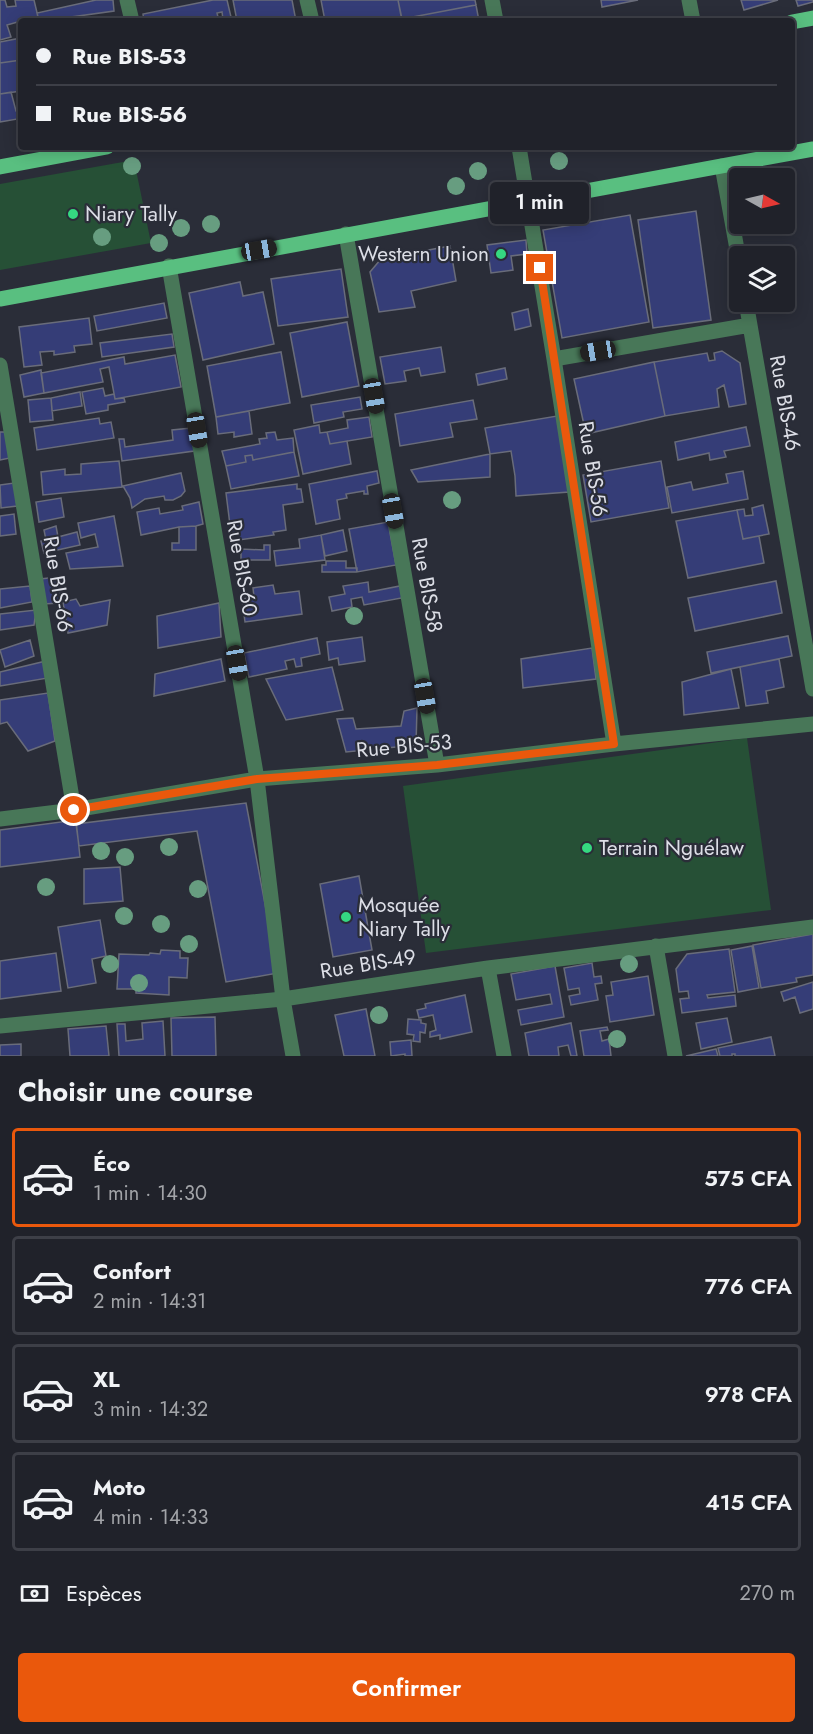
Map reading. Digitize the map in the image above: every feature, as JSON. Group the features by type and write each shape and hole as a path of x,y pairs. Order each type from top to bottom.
{"main road":[{"path":"795,21 813,18"},
{"path":"0,298 813,149"},
{"path":"0,167 91,150"}],"street":[{"path":"127,0 131,18"},
{"path":"308,0 311,18"},
{"path":"492,0 495,18"},
{"path":"689,0 692,18"},
{"name":"Rue BIS-56","path":"520,150 614,744"},
{"path":"722,166 736,246"},
{"name":"Rue BIS-58","path":"346,234 437,765"},
{"name":"Rue BIS-60","path":"169,266 257,779 283,999 293,1056"},
{"name":"Rue BIS-46","path":"748,312 813,689"},
{"path":"554,359 750,325"},
{"name":"Rue BIS-66","path":"0,365 74,810"},
{"name":"Rue BIS-53","path":"0,819 74,810 257,779 437,765 813,724"},
{"name":"Rue BIS-49","path":"0,1026 283,999 488,968 813,927"},
{"path":"656,946 675,1056"},
{"path":"488,968 504,1056"}],"green space":[{"name":"Niary Tally","path":"134,160 151,243 0,270 0,184"},
{"name":"Terrain Nguélaw","path":"747,738 771,910 426,953 403,786"}],"building":[{"path":"0,0 5,0 7,7 16,6 15,0 34,0 38,18 18,18 18,22 7,25 11,37 0,40"},
{"path":"96,0 113,0 114,11 64,18 38,18 37,13"},
{"path":"213,0 227,0 231,17 223,18 222,12 217,13 218,18 144,18 143,14"},
{"path":"233,0 292,0 295,18 236,18"},
{"path":"321,0 398,0 401,18 324,18"},
{"path":"398,0 475,0 476,5 402,18"},
{"path":"601,0 638,0 602,7"},
{"path":"741,0 778,0 744,10"},
{"path":"796,0 813,0 813,2 798,6"},
{"path":"476,5 478,18 407,18"},
{"path":"18,39 18,60 0,63 0,42"},
{"path":"18,60 18,91 0,94 0,63"},
{"path":"11,92 16,111 18,111 18,121 17,119 0,122 0,94"},
{"path":"696,211 711,320 653,328 638,220"},
{"path":"630,215 649,322 562,338 543,230"},
{"path":"526,240 527,254 511,256 513,270 491,273 487,245"},
{"path":"450,246 456,281 411,291 415,307 379,312 370,272 381,259"},
{"path":"341,269 348,317 278,326 271,279"},
{"path":"240,282 243,296 263,292 274,344 203,360 189,293"},
{"path":"164,303 167,318 97,331 94,316"},
{"path":"528,309 531,326 515,330 512,313"},
{"path":"89,318 92,344 74,346 75,352 54,355 54,351 40,352 42,365 24,367 19,327"},
{"path":"347,322 359,386 302,397 290,333"},
{"path":"172,334 174,347 102,357 100,343"},
{"path":"441,347 445,372 421,376 419,368 404,371 406,381 385,384 380,357"},
{"path":"722,351 740,363 746,404 729,407 724,385 717,389 719,407 665,416 654,362 707,353 709,361 715,360 714,353"},
{"path":"281,352 290,403 216,417 207,366"},
{"path":"175,355 181,387 115,399 109,367 100,369 103,382 44,393 41,373 124,357 125,364"},
{"path":"654,362 665,416 586,434 574,379"},
{"path":"505,368 507,379 478,385 476,374"},
{"path":"41,370 44,393 24,397 20,375"},
{"path":"103,388 105,396 114,394 115,399 124,398 125,402 108,405 108,410 86,414 82,392"},
{"path":"80,392 82,406 52,411 51,398"},
{"path":"360,397 362,409 343,412 344,417 314,423 311,405"},
{"path":"51,398 53,420 30,422 28,400"},
{"path":"473,400 477,419 450,423 453,437 400,446 395,414"},
{"path":"249,411 252,434 234,437 234,432 218,434 216,417"},
{"path":"557,416 569,492 516,496 511,451 490,454 485,428"},
{"path":"369,417 372,437 330,444 327,432 348,428 347,420"},
{"path":"99,418 100,424 111,422 114,438 37,450 34,428"},
{"path":"319,425 320,433 327,432 330,444 347,441 351,464 303,474 294,430"},
{"path":"746,427 750,446 724,451 726,457 710,460 709,453 678,460 675,442"},
{"path":"191,428 194,451 122,461 119,439 124,439 125,447 173,440 172,430"},
{"path":"0,432 5,432 10,458 0,460"},
{"path":"275,432 277,440 293,438 294,452 253,460 252,455 245,456 246,462 226,466 222,451 260,444 259,439 267,438 266,433"},
{"path":"294,452 299,476 231,489 226,466 246,462 245,456 252,455 253,460"},
{"path":"490,454 490,477 418,482 411,470"},
{"path":"119,461 122,487 43,495 41,472 65,469 65,475 81,474 81,464"},
{"path":"661,461 669,508 591,522 583,475"},
{"path":"377,471 379,483 367,486 368,494 364,494 364,491 346,494 347,498 337,500 340,519 316,524 309,484"},
{"path":"743,471 748,499 672,513 667,487 691,482 693,490 728,483 726,474"},
{"path":"181,473 185,491 181,496 173,500 165,500 164,496 145,499 132,508 130,498 123,486"},
{"path":"14,483 17,506 1,508 0,485"},
{"path":"297,484 297,489 301,489 303,502 283,505 286,530 273,532 274,535 232,541 226,493"},
{"path":"61,498 64,517 39,522 36,502"},
{"path":"199,502 203,524 141,535 137,512 159,508 160,514 183,510 182,506"},
{"path":"763,505 769,534 743,539 737,510 744,509 745,516 753,515 752,508"},
{"path":"737,510 743,539 759,536 764,563 688,578 676,521"},
{"path":"14,514 16,534 0,536 0,516"},
{"path":"114,516 123,566 70,569 66,553 98,547 95,534 81,538 78,523"},
{"path":"388,522 396,565 357,572 349,529"},
{"path":"56,526 58,537 77,532 80,545 44,553 41,541 46,540 44,530"},
{"path":"196,526 196,550 172,550 172,543 179,543 179,527"},
{"path":"343,530 347,551 325,556 321,535"},
{"path":"321,535 325,560 276,566 274,551 300,548 299,539"},
{"path":"264,545 270,545 270,560 241,560 241,549 264,550"},
{"path":"326,561 346,561 346,568 357,568 357,572 322,572 322,565 326,565"},
{"path":"58,577 61,603 42,604 40,579"},
{"path":"776,581 782,613 695,631 688,598"},
{"path":"368,582 369,592 405,585 407,597 364,605 362,597 351,599 352,607 332,611 329,597 345,594 343,586"},
{"path":"273,585 275,594 299,591 302,614 245,622 242,599 254,597 253,588"},
{"path":"30,586 32,602 0,608 0,589"},
{"path":"76,599 80,606 110,600 107,625 68,633 63,602"},
{"path":"219,603 221,637 158,648 157,616"},
{"path":"36,610 34,625 0,630 0,614"},
{"path":"788,636 792,656 711,673 707,652"},
{"path":"362,637 365,661 339,665 338,658 329,660 327,642"},
{"path":"317,638 320,654 301,658 302,666 296,667 294,659 285,661 287,669 249,677 244,653"},
{"path":"30,640 34,656 5,667 0,650"},
{"path":"592,648 596,679 523,688 521,659"},
{"path":"221,659 225,681 154,696 155,674"},
{"path":"779,659 784,687 766,691 768,703 746,706 740,667"},
{"path":"46,661 48,678 0,686 0,672"},
{"path":"332,667 343,710 286,720 266,679"},
{"path":"731,669 739,708 684,715 682,682"},
{"path":"48,693 55,741 28,751 7,722 0,724 0,700"},
{"path":"417,708 416,745 346,752 337,719 353,718 356,729 401,726 404,711"},
{"path":"246,803 278,973 226,982 197,831 79,846 76,824"},
{"path":"76,820 80,857 0,867 0,830"},
{"path":"120,867 123,901 84,904 84,869"},
{"name":"Mosquée Niary Tally","path":"359,876 372,950 333,957 320,884"},
{"path":"100,920 106,956 92,959 96,983 68,988 58,927"},
{"path":"813,934 813,975 796,978 797,982 761,988 753,945"},
{"path":"752,946 759,988 738,992 731,950"},
{"path":"729,949 735,992 707,995 708,998 735,995 736,1006 682,1013 680,999 689,998 688,991 679,992 676,969 687,954"},
{"path":"161,950 180,951 180,958 188,958 187,978 169,977 169,995 136,993 136,989 117,989 119,954 160,954"},
{"path":"56,953 61,991 0,999 0,961"},
{"path":"592,963 594,977 601,976 602,983 595,984 598,1000 571,1005 569,996 580,994 579,988 568,990 564,968"},
{"path":"555,966 564,1017 521,1025 518,1010 552,1004 550,994 516,1000 511,974"},
{"path":"648,976 654,1015 610,1022 606,996 613,995 611,982"},
{"path":"813,982 813,1009 800,1013 795,997 784,1001 781,992"},
{"path":"465,995 472,1032 440,1039 440,1035 430,1037 430,1032 436,1030 433,1015 419,1018 417,1010 426,1008 425,1004"},
{"path":"366,1009 375,1056 344,1056 335,1015"},
{"path":"215,1017 216,1056 172,1056 171,1018"},
{"path":"727,1018 732,1042 701,1049 696,1023"},
{"path":"408,1019 421,1020 421,1023 426,1024 425,1033 420,1032 420,1042 413,1041 414,1035 407,1034"},
{"path":"163,1021 165,1056 119,1056 117,1024 125,1024 126,1041 143,1039 142,1023"},
{"path":"571,1023 577,1056 571,1056 568,1045 558,1047 559,1056 529,1056 525,1033"},
{"path":"106,1026 109,1056 70,1056 68,1029"},
{"path":"607,1027 608,1030 600,1031 602,1041 609,1039 611,1056 584,1056 580,1031"},
{"path":"771,1037 775,1056 735,1056 732,1054 732,1056 720,1056 718,1048"},
{"path":"411,1040 412,1056 405,1056 405,1054 391,1056 390,1042"},
{"path":"21,1044 21,1056 0,1056 0,1045"},
{"path":"716,1049 718,1056 686,1056"}],"place":[{"name":"Niary Tally","path":"73,214"},
{"name":"Western Union","path":"501,254"},
{"name":"Terrain Nguélaw","path":"587,848"},
{"name":"Mosquée Niary Tally","path":"346,917"}],"route":[{"path":"74,810 257,779 437,765 614,744 540,268"}]}
